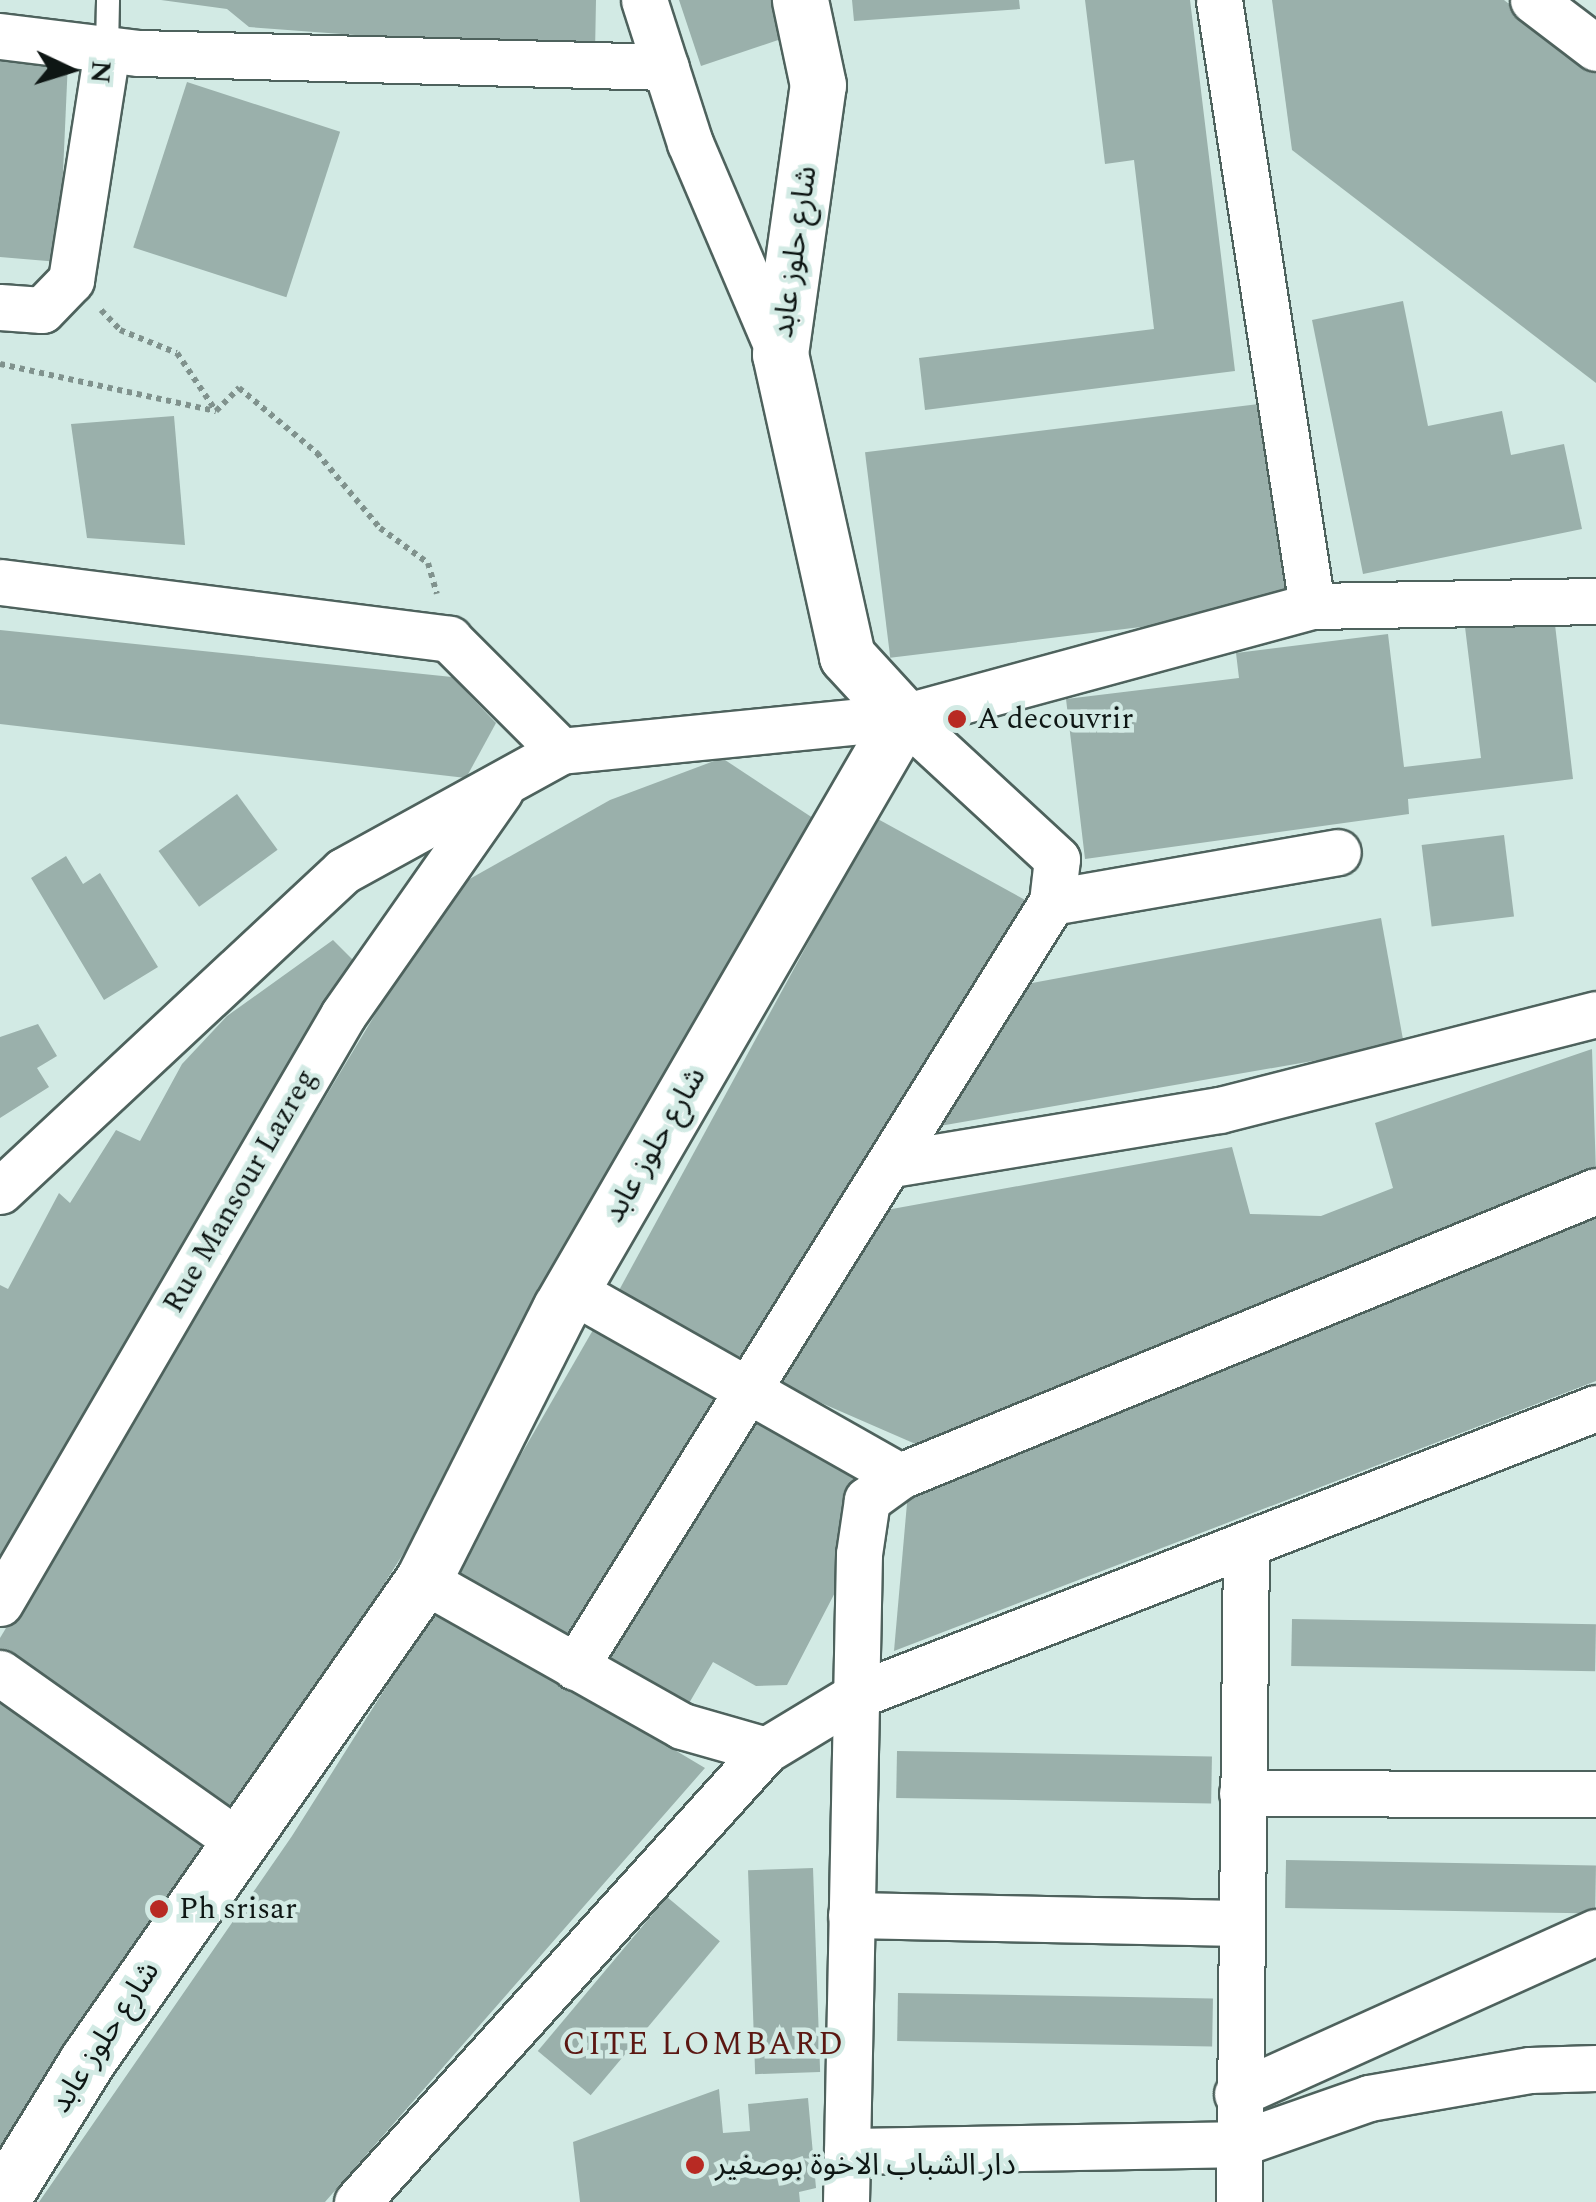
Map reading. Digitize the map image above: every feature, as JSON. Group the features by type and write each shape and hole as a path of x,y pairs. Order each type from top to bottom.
{"street":[{"path":"644,0 666,67 780,354"},
{"name":"شارع حلوز عابد","path":"0,2202 236,1841 423,1580 571,1290 903,717 847,656 780,354 818,85 800,0"},
{"path":"1219,0 1312,606"},
{"path":"1533,0 1596,48"},
{"path":"0,36 106,49 666,67"},
{"path":"0,307 42,310 71,280 106,49"},
{"path":"0,582 449,639 560,752"},
{"path":"0,1191 342,871 500,791 560,752 903,717 1312,606 1596,602"},
{"path":"575,1667 893,1164 1052,902 1057,860 903,717"},
{"name":"Rue Mansour Lazreg","path":"0,1603 343,1015 500,791"},
{"path":"1052,902 1338,852"},
{"path":"893,1164 1220,1110 1596,1014"},
{"path":"846,2202 855,1696 867,1500 900,1476 1596,1191"},
{"path":"571,1290 900,1476"},
{"path":"357,2202 766,1750 855,1696 1246,1549 1596,1408"},
{"path":"1240,2202 1236,2094 1246,1549"},
{"path":"423,1580 682,1726 766,1750"},
{"path":"0,1673 236,1841"},
{"path":"1242,1793 1596,1794"},
{"path":"851,1914 1240,1923"},
{"path":"1236,2094 1596,1932"},
{"path":"847,2151 1238,2144 1370,2098 1530,2070 1596,2068"}],"lane":[{"path":"106,49 108,0"}],"path":[{"path":"71,280 120,330 178,354 216,411"},
{"path":"0,364 216,411"},
{"path":"216,411 239,388 316,453 380,528 428,563 449,639"}],"building":[{"path":"161,0 596,0 595,53 249,27 227,9"},
{"path":"679,0 775,0 787,37 701,66"},
{"path":"852,0 1019,0 1020,9 854,21"},
{"path":"1085,0 1190,0 1235,371 925,410 919,358 1154,329 1134,160 1105,164"},
{"path":"1272,0 1504,0 1596,72 1596,383 1292,150"},
{"path":"0,53 68,61 59,262 0,257"},
{"path":"187,82 340,132 286,297 133,247"},
{"path":"1403,301 1428,426 1502,411 1511,455 1564,444 1582,529 1363,574 1312,320"},
{"path":"1267,403 1292,608 890,658 865,452"},
{"path":"174,416 185,545 87,538 71,424"},
{"path":"1554,616 1573,779 1408,799 1409,814 1085,859 1066,699 1239,678 1236,653 1388,634 1404,767 1481,758 1465,627"},
{"path":"0,630 452,677 496,723 466,778 0,724"},
{"path":"722,758 822,824 454,1473 235,1821 0,1655 0,1638 450,890 610,800"},
{"path":"237,794 278,850 199,907 159,851"},
{"path":"876,818 1027,901 744,1364 617,1294"},
{"path":"1504,835 1514,916 1432,927 1422,845"},
{"path":"66,856 83,884 100,873 158,967 104,1000 31,878"},
{"path":"1381,918 1404,1045 934,1127 1016,986"},
{"path":"333,940 359,966 0,1565 0,1285 8,1289 59,1193 70,1203 116,1130 140,1141 182,1064 227,1016"},
{"path":"38,1024 57,1056 37,1068 49,1087 0,1118 0,1037"},
{"path":"1592,1049 1596,1174 927,1449 780,1385 881,1211 1232,1147 1250,1214 1321,1216 1393,1188 1375,1123"},
{"path":"1596,1205 1596,1381 894,1651 908,1492"},
{"path":"597,1323 722,1395 576,1647 452,1575"},
{"path":"755,1411 868,1473 841,1581 787,1685 756,1686 713,1662 688,1705 603,1668"},
{"path":"436,1608 705,1768 325,2202 39,2202 292,1836"},
{"path":"1292,1619 1596,1624 1595,1671 1291,1666"},
{"path":"0,1699 214,1848 0,2156"},
{"path":"897,1751 1212,1756 1211,1803 896,1798"},
{"path":"1286,1860 1596,1865 1595,1913 1285,1908"},
{"path":"813,1868 820,2072 755,2074 748,1870"},
{"path":"667,1897 720,1941 591,2095 538,2051"},
{"path":"898,1993 1213,1998 1212,2046 897,2041"},
{"name":"دار الشباب الاخوة بوصغير","path":"719,2089 723,2133 750,2131 748,2104 808,2098 816,2188 799,2192 800,2202 580,2202 573,2142"}],"place":[{"name":"A decouvrir","path":"957,719"},
{"name":"Ph srisar","path":"159,1909"},
{"name":"دار الشباب الاخوة بوصغير","path":"695,2165"}],"district":[{"name":"CITE LOMBARD","path":"704,2045"}]}
